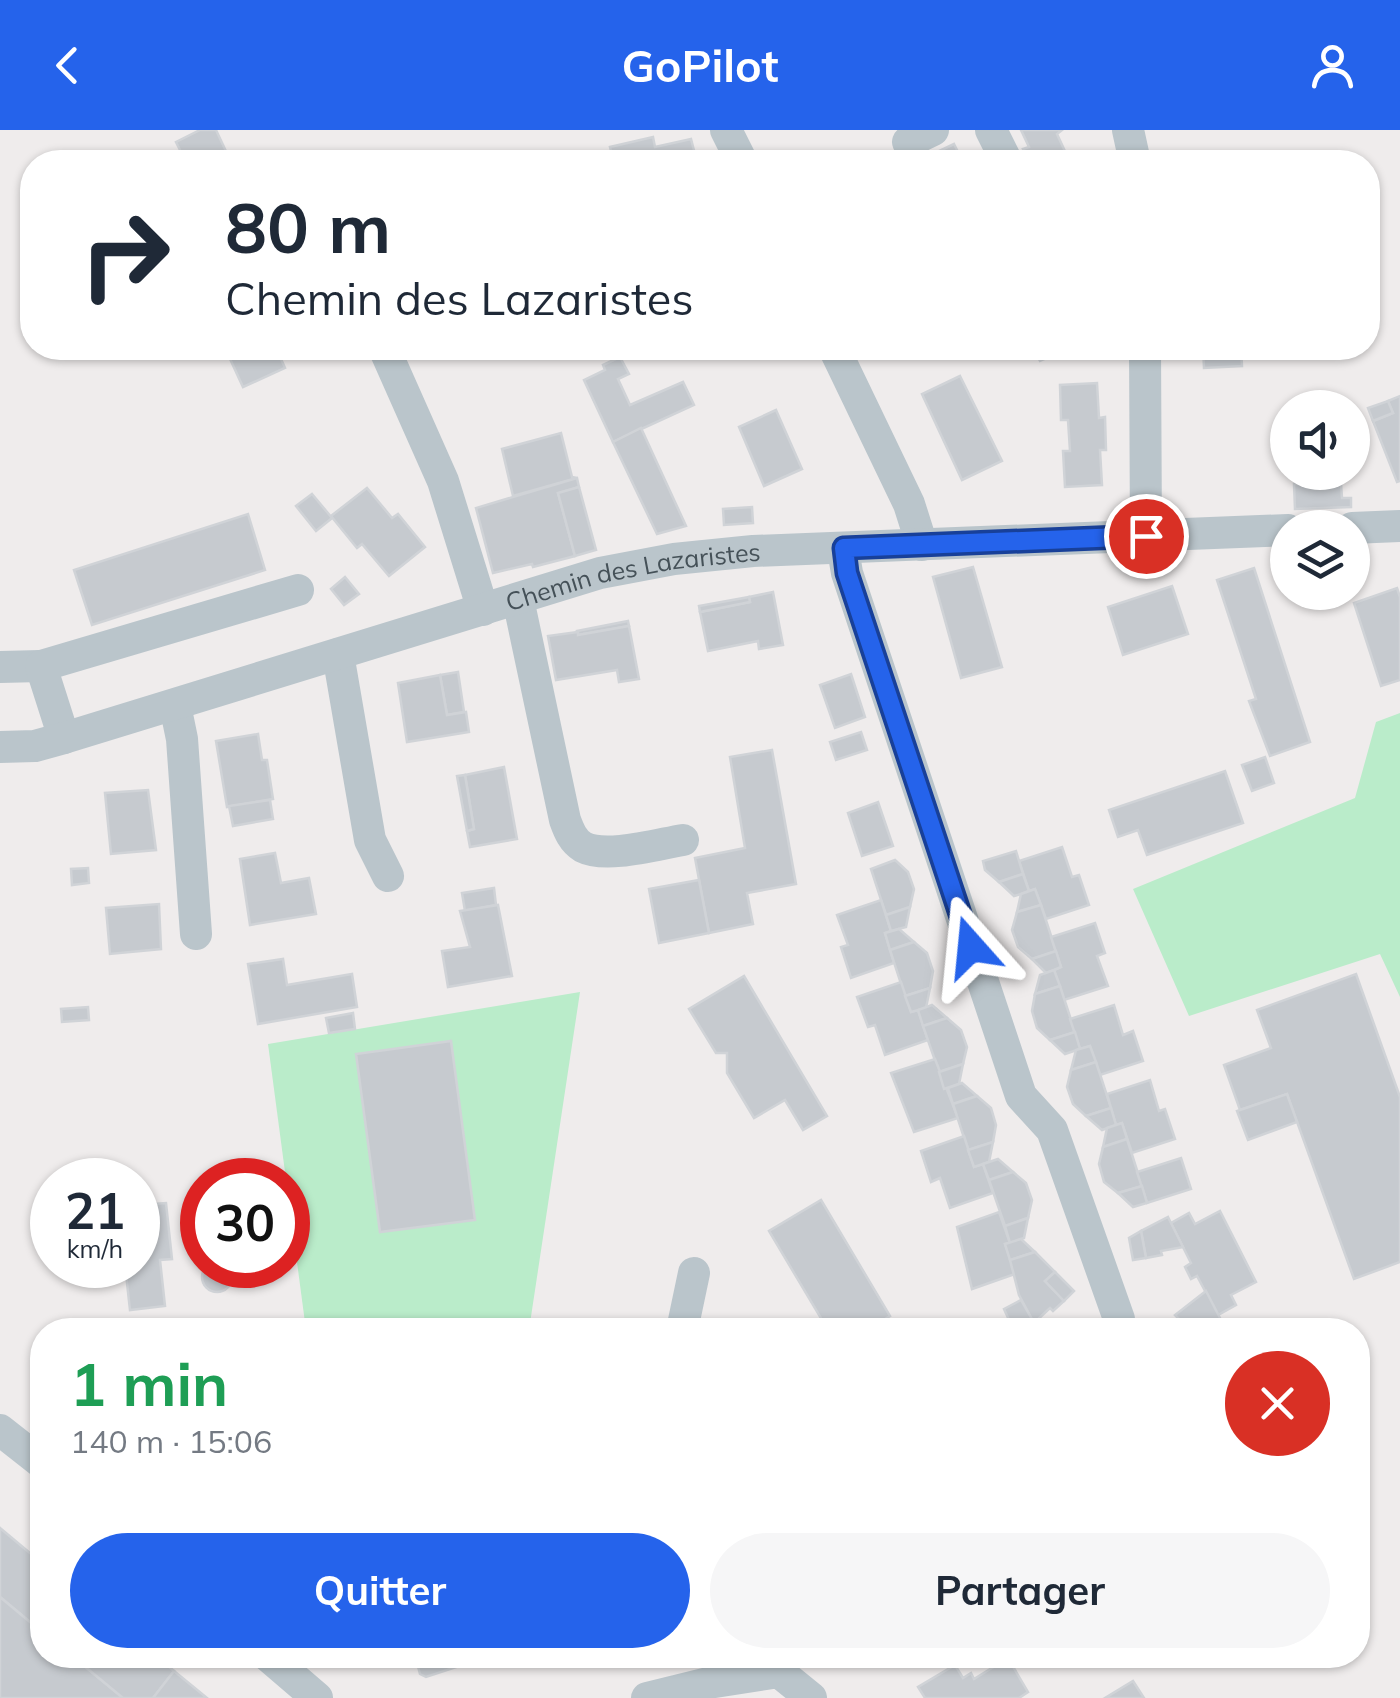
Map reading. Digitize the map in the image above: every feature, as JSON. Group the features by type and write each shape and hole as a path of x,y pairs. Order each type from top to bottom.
{"street":[{"path":"389,360 443,481 482,610"},
{"path":"840,360 909,504 922,545"},
{"path":"1146,360 1146,536"},
{"path":"1370,527 1400,526"},
{"name":"Chemin des Lazaristes","path":"0,748 34,746 64,738 600,573 674,559 753,551 1270,531"},
{"path":"844,548 847,573 1021,1096 1052,1130 1119,1318"},
{"path":"0,667 41,666 298,590"},
{"path":"518,599 565,820 572,837 584,848 602,852 683,840"},
{"path":"338,654 370,840 388,876"},
{"path":"41,666 64,738"},
{"path":"175,705 182,739 196,934"},
{"path":"685,1318 694,1273"},
{"path":"0,1430 30,1454"},
{"path":"282,1668 318,1698"},
{"path":"646,1698 762,1668"},
{"path":"781,1668 811,1698"}],"green space":[{"path":"1400,713 1400,997 1380,954 1189,1016 1133,889 1355,798 1376,722"},
{"path":"580,992 531,1318 304,1318 300,1288 310,1288 310,1158 283,1158 268,1044"}],"building":[{"path":"200,130 216,130 225,150 180,150 176,142"},
{"path":"1021,130 1062,130 1057,134 1064,150 1024,150 1029,147"},
{"path":"653,137 655,147 691,139 694,150 611,150 610,147"},
{"path":"231,360 281,360 285,368 243,387"},
{"path":"622,360 629,374 618,379 630,405 683,382 694,405 613,442 584,380 605,370 603,365"},
{"path":"1204,360 1242,360 1242,366 1204,368"},
{"path":"960,376 1002,461 962,480 922,394"},
{"path":"1097,383 1099,418 1105,417 1106,450 1100,450 1102,485 1065,487 1063,451 1070,451 1068,420 1061,420 1060,385"},
{"path":"1400,396 1397,482 1373,421 1393,413 1388,401"},
{"path":"1388,401 1393,413 1373,421 1370,407"},
{"path":"776,410 802,469 764,486 739,427"},
{"path":"641,428 686,526 657,534 613,442"},
{"path":"561,433 572,477 577,478 513,496 502,449"},
{"path":"577,478 579,487 558,493 575,556 493,573 476,508"},
{"path":"579,487 596,550 575,556 558,493"},
{"path":"367,488 392,518 398,514 425,547 389,576 362,544 357,548 331,516"},
{"path":"1294,490 1341,490 1342,498 1351,498 1351,507 1295,509"},
{"path":"312,494 332,518 316,531 296,506"},
{"path":"752,507 753,523 724,525 723,509"},
{"path":"248,514 265,570 92,625 74,570"},
{"path":"973,567 1002,667 961,678 933,577"},
{"path":"1254,568 1310,742 1270,756 1249,701 1256,699 1217,580"},
{"path":"345,577 359,594 344,605 331,589"},
{"path":"1172,586 1188,634 1123,655 1108,607"},
{"path":"1397,588 1400,597 1400,680 1381,686 1356,610 1370,610 1370,597"},
{"path":"773,592 783,645 759,649 758,641 708,651 700,612 750,602 749,597"},
{"path":"749,597 750,602 700,612 699,606"},
{"path":"628,621 629,626 578,635 577,631"},
{"path":"629,626 639,679 619,682 617,670 556,680 548,636"},
{"path":"458,672 464,712 447,715 440,675"},
{"path":"851,674 865,717 835,728 820,685"},
{"path":"440,675 447,715 466,712 469,732 407,742 398,683"},
{"path":"861,732 867,750 836,760 830,742"},
{"path":"258,734 273,799 227,807 216,741"},
{"path":"772,750 796,884 747,893 753,924 709,933 695,858 745,848 730,757"},
{"path":"1265,757 1274,783 1252,791 1242,765"},
{"path":"504,767 517,839 470,847 467,831 474,829 465,775"},
{"path":"1225,771 1243,823 1147,855 1138,830 1118,837 1109,810"},
{"path":"465,775 474,829 467,831 457,776"},
{"path":"148,790 156,850 111,854 105,793"},
{"path":"270,800 273,819 233,826 229,806"},
{"path":"878,802 893,846 862,856 848,813"},
{"path":"1062,847 1072,877 1079,875 1089,905 1046,919 1035,889 1029,891 1019,861"},
{"path":"1016,851 1023,874 999,882 985,870 983,861"},
{"path":"275,853 281,883 309,878 316,914 250,925 240,859"},
{"path":"895,860 908,872 914,889 910,907 886,915 871,869"},
{"path":"88,868 89,883 72,885 71,869"},
{"path":"1023,874 1029,891 1021,894 1014,896 999,882"},
{"path":"699,880 709,933 659,943 649,889"},
{"path":"494,888 496,905 465,911 462,893"},
{"path":"1035,889 1041,905 1017,912 1021,894"},
{"path":"881,900 891,931 885,933 894,963 851,978 841,947 848,945 837,915"},
{"path":"159,904 161,949 110,954 106,908"},
{"path":"498,905 512,976 448,987 442,951 470,947 460,911"},
{"path":"1041,905 1056,951 1032,959 1018,947 1012,930 1017,912"},
{"path":"910,907 906,927 891,931 886,915"},
{"path":"1095,923 1105,953 1097,956 1108,986 1064,1000 1054,970 1061,967 1051,937"},
{"path":"899,929 914,942 890,950 885,933"},
{"path":"914,942 927,953 933,971 930,988 905,996 890,950"},
{"path":"1056,951 1061,967 1046,973 1032,959"},
{"path":"283,959 287,985 352,974 357,1007 258,1024 248,964"},
{"path":"1054,970 1060,986 1035,994 1040,975"},
{"path":"1356,974 1400,1097 1400,1262 1354,1279 1287,1094 1240,1110 1224,1065 1271,1048 1257,1010"},
{"path":"744,976 827,1116 803,1130 785,1100 754,1118 727,1073 727,1053 716,1053 689,1009"},
{"path":"901,982 911,1012 918,1010 928,1040 885,1055 875,1025 868,1027 857,997"},
{"path":"1060,986 1075,1032 1050,1040 1037,1028 1032,1011 1035,994"},
{"path":"930,988 926,1008 911,1012 905,996"},
{"path":"932,1005 947,1018 923,1026 918,1010"},
{"path":"1114,1005 1123,1035 1133,1031 1143,1061 1100,1075 1090,1046 1080,1049 1070,1019"},
{"path":"88,1007 89,1020 62,1022 61,1009"},
{"path":"353,1013 355,1029 329,1033 326,1018"},
{"path":"947,1018 961,1030 967,1047 963,1064 939,1072 923,1026"},
{"path":"1075,1032 1080,1049 1065,1054 1050,1040"},
{"path":"451,1041 475,1220 380,1232 356,1054"},
{"path":"1090,1046 1096,1062 1071,1070 1076,1050"},
{"path":"935,1059 958,1118 914,1132 891,1073"},
{"path":"1096,1062 1111,1108 1086,1116 1073,1104 1067,1087 1071,1070"},
{"path":"963,1064 959,1084 944,1089 939,1072"},
{"path":"1150,1080 1159,1111 1165,1109 1175,1139 1132,1153 1122,1123 1116,1125 1107,1094"},
{"path":"962,1083 977,1096 953,1104 948,1088"},
{"path":"1287,1094 1297,1122 1248,1140 1237,1111"},
{"path":"977,1096 991,1108 996,1125 993,1142 968,1150 953,1104"},
{"path":"1111,1108 1116,1125 1102,1130 1086,1116"},
{"path":"1122,1123 1127,1139 1103,1147 1107,1128"},
{"path":"964,1136 974,1167 983,1164 993,1193 950,1208 940,1178 931,1182 921,1151"},
{"path":"1127,1139 1142,1186 1118,1193 1104,1182 1099,1164 1103,1147"},
{"path":"993,1142 989,1162 974,1167 968,1150"},
{"path":"1181,1158 1191,1189 1147,1203 1137,1172"},
{"path":"998,1159 1013,1172 989,1180 983,1164"},
{"path":"1013,1172 1026,1183 1032,1200 1028,1218 1005,1226 989,1180"},
{"path":"1142,1186 1147,1203 1133,1207 1118,1193"},
{"path":"821,1200 890,1316 821,1318 769,1231"},
{"path":"160,1203 166,1203 172,1259 160,1260"},
{"path":"1220,1211 1256,1282 1231,1295 1236,1305 1218,1315 1197,1276 1191,1279 1185,1267 1191,1263 1171,1223 1189,1213 1195,1224"},
{"path":"999,1212 1015,1274 972,1289 957,1227"},
{"path":"1168,1217 1183,1247 1146,1258 1141,1231"},
{"path":"1028,1218 1024,1238 1010,1243 1005,1226"},
{"path":"1141,1231 1146,1258 1133,1260 1129,1238"},
{"path":"1021,1239 1035,1252 1010,1260 1005,1244"},
{"path":"1035,1252 1055,1272 1045,1281 1064,1301 1053,1311 1050,1308 1039,1318 1031,1318 1019,1295 1010,1260"},
{"path":"160,1260 165,1306 130,1310 128,1288 160,1288"},
{"path":"1055,1272 1074,1291 1064,1301 1045,1281"},
{"path":"1206,1291 1220,1318 1178,1318 1175,1315"},
{"path":"1021,1300 1031,1318 1008,1318 1004,1309"},
{"path":"0,1528 30,1553 30,1622 0,1597"},
{"path":"0,1597 30,1622 30,1668 87,1668 123,1698 0,1698"},
{"path":"87,1668 174,1671 153,1698 123,1698"},
{"path":"418,1668 453,1668 426,1677"},
{"path":"950,1668 957,1668 963,1678 971,1673 974,1679 992,1668 1014,1668 1028,1692 1019,1698 925,1698 918,1687"},
{"path":"174,1671 207,1698 153,1698"},
{"path":"1133,1681 1144,1698 1105,1698"}],"route":[{"path":"971,947 847,573 844,548 1146,536"}]}
